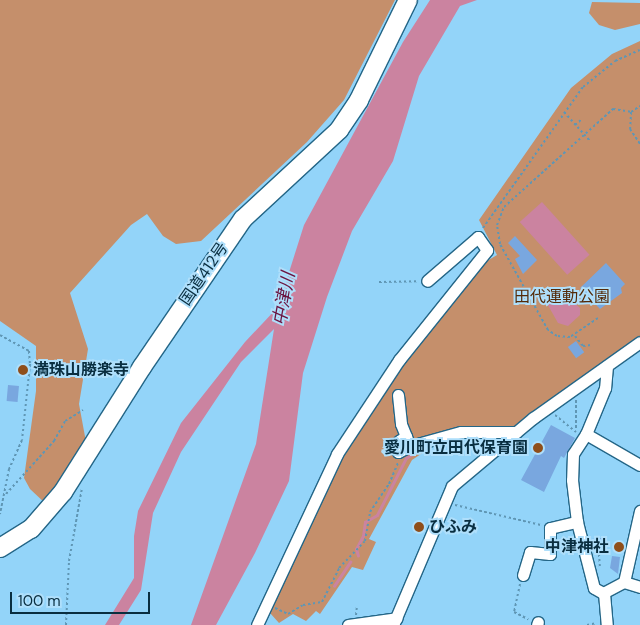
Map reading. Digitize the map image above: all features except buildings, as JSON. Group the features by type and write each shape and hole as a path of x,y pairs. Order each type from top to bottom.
{"highway":[{"name":"国道412号","path":"2,543 31,530 75,474 211,263 243,219 338,130 359,100 408,0"}],"street":[{"path":"257,625 269,605 337,454 399,360 487,250 478,236 427,281"},
{"path":"348,625 395,622 443,502 452,486 468,470 516,432 640,342"},
{"path":"604,593 594,588 577,522 572,465 573,454 581,435 605,388 607,366"},
{"path":"398,395 408,441"},
{"path":"398,452 408,441 461,432 516,432"},
{"path":"581,435 640,465"},
{"path":"624,582 640,512"},
{"path":"523,574 530,552 547,556 550,554 550,528 577,522"},
{"path":"604,593 624,582 640,587"},
{"path":"604,593 607,625"}],"path":[{"path":"478,236 564,112 592,78 615,61 640,50"},
{"path":"598,318 575,336 563,337 548,330 500,244 497,225 504,207 613,109 631,112 640,106"},
{"path":"564,112 589,140"},
{"path":"631,112 630,129 640,144"},
{"path":"575,124 580,120"},
{"path":"500,204 504,207"},
{"path":"494,211 500,215"},
{"path":"379,282 427,281"},
{"path":"0,335 24,346 30,356 23,435 9,469 6,494 0,514"},
{"path":"575,336 583,346 591,345"},
{"path":"571,392 577,406 581,435"},
{"path":"548,408 581,435"},
{"path":"6,494 54,441 65,421 83,410"},
{"path":"269,605 286,614 303,604 322,602 339,568 365,541 370,512 389,484 398,462 398,452"},
{"path":"66,625 70,561 82,485 75,474"},
{"path":"443,502 550,528"},
{"path":"523,574 514,612 538,624"}],"green space":[{"path":"0,0 395,0 344,100 307,142 201,241 176,244 163,236 147,214 131,225 70,293 88,349 79,404 86,442 46,504 30,489 24,478 36,391 36,346 0,321"},
{"path":"592,2 640,3 640,24 615,30 599,25 589,13"},
{"name":"田代運動公園","path":"640,41 640,336 515,427 445,438 412,460 369,539 376,542 363,570 352,567 320,614 316,611 306,621 293,614 279,623 270,613 348,442 440,313 482,264 497,255 479,220 571,88 612,54"}],"water":[{"name":"中津川","path":"430,0 477,0 460,6 419,76 393,161 352,231 327,297 303,373 289,481 255,553 216,625 191,625 256,444 274,329 241,362 181,452 153,513 141,590 119,625 105,625 134,578 134,536 138,511 181,423 245,342 278,307 304,225 403,42"},
{"path":"542,202 590,255 567,275 520,222"},
{"path":"554,292 560,296 561,303 571,300 580,308 580,315 568,326 558,323 545,300 547,293"}],"waterway":[{"path":"358,556 356,549 363,536 365,522 377,515 406,458 413,454"},
{"path":"334,586 350,562"}],"place":[{"name":"満珠山勝楽寺","path":"23,370"},
{"name":"愛川町立田代保育園","path":"538,448"},
{"name":"ひふみ","path":"419,527"},
{"name":"中津神社","path":"619,547"}]}
